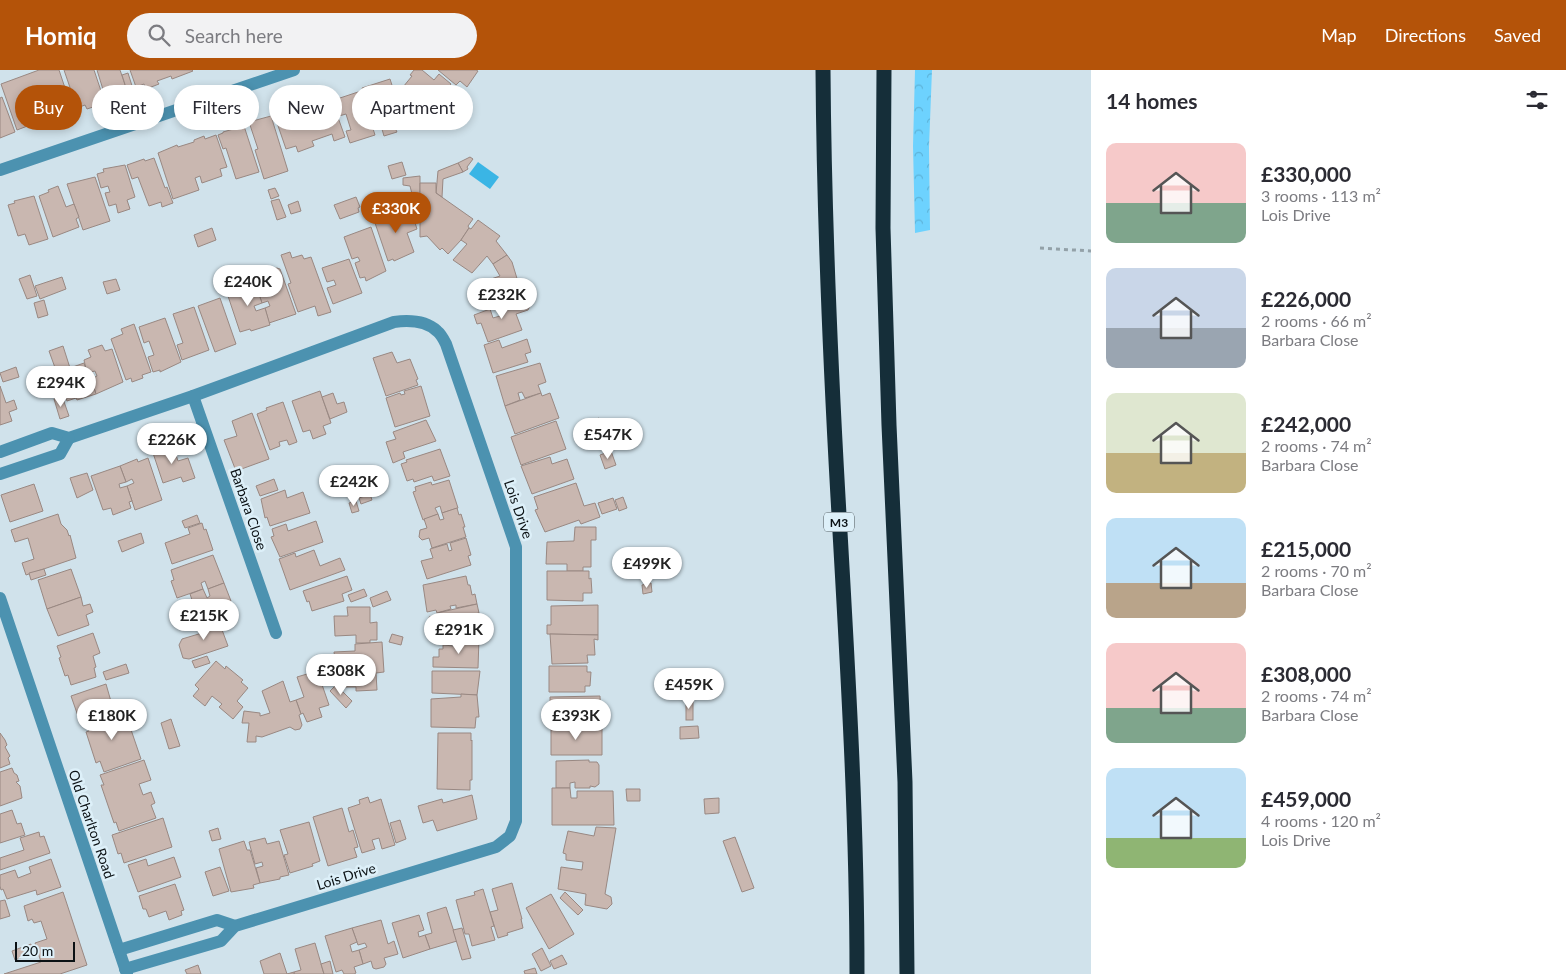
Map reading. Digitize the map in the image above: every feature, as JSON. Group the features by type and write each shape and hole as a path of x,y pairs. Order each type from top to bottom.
{"highway":[{"name":"M3","path":"823,70 826,234 838,495 850,696 857,912 857,974"},
{"path":"884,70 883,228 890,444 905,782 907,974"}],"street":[{"path":"0,170 294,70"},
{"name":"Lois Drive","path":"0,452 52,434 69,438 193,396 394,322 411,320 425,324 438,331 446,344 516,547 516,821 510,836 496,847 235,926 221,942 125,972"},
{"name":"Barbara Close","path":"193,396 276,633"},
{"path":"0,474 60,454 69,438"},
{"name":"Old Charlton Road","path":"0,598 125,972"},
{"name":"Lois Drive","path":"119,950 217,920 235,926"}],"path":[{"path":"1040,248 1091,251"}],"green space":[{"path":"915,70 932,70 929,147 930,230 915,233 913,146"}],"shaded area":[{"path":"478,162 499,177 490,189 469,174"}],"building":[{"path":"39,70 59,70 64,85 15,85 15,124 1,84"},
{"path":"64,70 94,70 99,85 92,85 92,107 87,109 85,105 82,106 82,85 69,85"},
{"path":"97,70 120,70 125,85 102,85"},
{"path":"130,70 193,71 172,79 171,76 157,81 159,84 156,85 135,85"},
{"path":"414,70 422,70 434,80 439,74 451,84 405,85 412,76 410,75"},
{"path":"438,70 478,71 468,85 465,85 460,81 456,85"},
{"path":"128,73 132,85 125,85 122,75"},
{"path":"390,79 392,85 371,85"},
{"path":"352,94 352,130 373,130 375,135 350,143 346,131 351,130 346,114 342,115 342,97"},
{"path":"2,97 15,132 0,138 0,98"},
{"path":"269,117 269,130 275,130 288,171 264,179 255,150 258,149 252,130 259,130 259,119"},
{"path":"342,129 345,137 334,141 332,134 312,141 314,146 298,152 296,146 286,149 279,130"},
{"path":"245,130 259,172 236,179 226,148 223,149 218,135 223,132"},
{"path":"382,130 396,130 397,132 384,136"},
{"path":"216,135 227,167 220,169 222,176 202,183 200,176 195,178 199,190 173,199 158,153 177,145 178,147 194,142 194,140 204,136 205,139"},
{"path":"470,157 473,159 467,167 468,169 463,172 458,163"},
{"path":"154,158 165,188 167,187 173,203 162,207 161,202 149,206 138,177 132,179 127,165 144,159 145,161"},
{"path":"402,162 406,175 392,179 388,166"},
{"path":"458,163 463,172 443,179 442,197 436,193 438,171"},
{"path":"125,165 135,197 127,200 130,209 118,213 116,204 109,206 105,193 110,192 108,186 101,188 97,174 104,172 103,169"},
{"path":"420,176 420,200 414,202 410,186 403,185 403,178"},
{"path":"95,177 110,221 83,230 67,184"},
{"path":"420,183 436,183 436,193 473,219 461,240 448,254 442,248 440,250 427,236 420,237"},
{"path":"58,186 66,207 74,204 79,217 76,219 79,227 53,237 39,196"},
{"path":"275,188 279,196 271,199 268,190"},
{"path":"34,196 48,239 29,245 25,234 18,236 8,205 15,203 14,201"},
{"path":"356,197 360,207 358,208 359,212 340,219 334,205"},
{"path":"279,199 286,217 277,220 271,201"},
{"path":"298,201 301,211 291,214 288,205"},
{"path":"410,207 417,229 407,233 414,252 394,261 393,259 388,261 374,220"},
{"path":"478,220 500,236 496,241 507,255 493,264 487,256 472,273 453,260 467,244 461,240 469,228 471,229"},
{"path":"371,227 386,271 366,281 365,277 360,278 355,263 360,261 358,257 352,259 344,237"},
{"path":"212,228 216,240 198,247 194,235"},
{"path":"290,252 292,258 302,255 304,259 311,257 331,312 318,316 315,306 298,312 288,284 291,283 281,255"},
{"path":"507,255 512,262 522,295 511,299 512,302 498,307 496,301 475,307 471,296 474,296 470,286 500,276 493,264"},
{"path":"349,259 362,293 333,304 327,288 336,285 334,280 327,282 322,268"},
{"path":"272,269 280,269 296,314 269,323 265,308 270,306 268,301 262,303 258,291 274,285 270,272"},
{"path":"30,275 37,296 27,299 19,279"},
{"path":"62,277 66,289 40,299 35,286"},
{"path":"116,279 120,290 107,294 103,282"},
{"path":"254,280 262,303 254,306 256,311 265,308 270,325 251,331 250,329 240,332 226,290"},
{"path":"220,298 236,344 215,352 198,306"},
{"path":"44,300 48,315 38,318 34,303"},
{"path":"524,300 528,301 530,306 528,310 516,314 522,330 488,342 481,323 477,324 474,315 490,309 493,318 500,316 498,307"},
{"path":"194,307 209,350 182,360 177,345 183,343 173,314"},
{"path":"165,318 181,362 160,372 160,370 153,372 148,357 154,355 149,341 144,343 139,327"},
{"path":"134,324 151,372 142,375 143,378 132,382 131,378 126,380 111,339 123,334 121,329"},
{"path":"527,339 531,352 525,354 528,362 493,373 484,345 499,340 502,348"},
{"path":"102,345 105,351 112,349 123,382 96,394 91,379 97,376 95,371 87,373 84,360 91,357 88,350"},
{"path":"63,346 70,368 84,363 87,373 81,375 83,381 91,379 96,394 67,401 49,351"},
{"path":"392,352 397,363 410,359 418,379 416,380 418,385 386,396 373,358"},
{"path":"540,363 546,382 538,385 541,393 525,398 522,392 518,393 520,400 505,406 496,376"},
{"path":"16,367 19,377 3,382 0,373"},
{"path":"0,386 6,403 14,400 17,409 9,412 12,421 0,425"},
{"path":"421,386 430,416 395,427 386,398 400,393 401,395 405,394 404,391"},
{"path":"320,391 331,423 323,426 326,434 313,439 310,430 303,432 292,401"},
{"path":"333,393 337,404 344,402 347,412 330,419 322,397"},
{"path":"541,393 542,396 550,393 559,418 515,434 505,406"},
{"path":"62,396 69,416 60,419 54,399"},
{"path":"283,402 297,442 289,445 287,440 279,442 280,446 270,450 257,414 267,410 266,408"},
{"path":"252,413 269,459 236,471 224,440 237,436 232,421"},
{"path":"599,418 606,436 594,440 589,422"},
{"path":"426,420 436,441 403,452 405,458 393,463 386,442 396,439 393,432"},
{"path":"556,421 566,449 521,465 511,437"},
{"path":"172,443 178,461 188,458 195,478 183,482 181,477 163,483 152,450"},
{"path":"440,449 450,476 434,481 432,476 414,482 413,479 407,481 401,464 407,462 406,460"},
{"path":"611,451 616,465 605,469 600,455"},
{"path":"550,457 552,464 567,459 574,479 532,494 521,466"},
{"path":"148,458 162,500 135,510 127,486 134,483 132,479 126,482 120,466 137,459 138,462"},
{"path":"120,466 126,482 119,484 120,488 127,486 132,501 129,502 131,508 113,515 111,508 103,510 91,476"},
{"path":"87,473 93,490 77,498 70,478"},
{"path":"349,477 352,488 344,491 341,479"},
{"path":"274,479 278,490 260,496 256,486"},
{"path":"449,480 458,508 442,513 440,506 435,508 438,514 423,520 413,492 416,491 415,487 431,482 432,485"},
{"path":"367,481 371,492 358,497 354,485"},
{"path":"576,483 584,506 595,503 600,517 581,524 579,520 545,532 535,510 538,509 534,497"},
{"path":"34,484 43,511 10,522 1,495"},
{"path":"285,490 287,498 303,492 310,513 270,526 267,517 265,518 261,499"},
{"path":"370,494 372,500 361,504 359,498"},
{"path":"623,497 627,508 619,511 615,500"},
{"path":"613,498 617,509 602,514 598,503"},
{"path":"356,501 359,511 352,513 349,503"},
{"path":"457,508 459,515 461,514 466,537 432,548 429,538 422,540 419,537 420,530 427,528 424,519 438,514 440,520 444,519 442,513"},
{"path":"58,514 61,524 70,535 76,558 26,575 22,563 34,559 28,538 15,542 11,530"},
{"path":"197,515 200,523 185,528 182,521"},
{"path":"316,521 323,542 280,557 271,537 274,536 272,529 286,524 288,531"},
{"path":"202,523 213,550 172,564 165,543 190,534 188,528"},
{"path":"575,527 596,527 596,540 591,540 591,567 583,567 583,571 567,571 567,564 546,564 547,542 574,541"},
{"path":"141,533 144,543 122,552 118,541"},
{"path":"466,538 471,555 468,556 471,565 427,579 421,561 433,558 430,549 447,544 449,551 452,550 450,543"},
{"path":"314,550 320,566 340,558 345,570 290,590 279,559 295,553 296,557"},
{"path":"213,555 224,583 208,589 205,581 201,583 203,589 177,598 171,581 174,580 171,570"},
{"path":"44,569 46,575 31,580 29,573"},
{"path":"71,569 81,597 47,609 38,580"},
{"path":"547,571 589,571 592,593 583,593 583,601 547,600"},
{"path":"347,576 352,590 342,594 344,601 312,611 303,591"},
{"path":"466,576 472,595 475,594 477,604 456,608 456,605 450,606 451,609 437,613 436,610 427,612 423,585"},
{"path":"224,583 231,601 229,602 232,611 200,623 190,594 203,589 207,598 210,596 208,589"},
{"path":"651,583 652,592 643,594 642,585"},
{"path":"364,589 367,596 351,602 348,595"},
{"path":"387,591 391,600 373,607 370,598"},
{"path":"81,597 83,606 90,604 93,612 86,615 89,625 58,636 47,609"},
{"path":"477,604 479,613 474,614 477,623 473,624 475,634 442,640 439,629 433,631 429,617 437,615 437,613"},
{"path":"598,605 598,635 547,634 547,625 551,625 551,606"},
{"path":"347,607 370,607 370,623 377,622 377,640 370,640 370,643 356,643 356,635 335,636 334,616 348,616"},
{"path":"218,619 228,646 189,659 183,658 179,645 182,639 202,633 200,625"},
{"path":"93,633 100,653 93,656 96,677 71,685 68,675 65,676 57,646"},
{"path":"392,634 403,637 401,645 389,642"},
{"path":"550,634 598,635 598,640 594,639 595,655 587,655 588,663 552,664"},
{"path":"479,638 478,668 433,667 433,657 439,657 439,649 443,649 443,645 454,646 454,640"},
{"path":"382,642 384,672 376,673 377,690 356,691 356,687 344,687 343,684 340,684 340,673 337,673 334,652 355,651 355,644"},
{"path":"207,656 210,663 195,668 192,661"},
{"path":"216,661 225,669 226,666 243,680 241,682 248,688 237,701 243,707 233,719 219,707 222,704 212,696 205,706 193,696 199,689 195,685"},
{"path":"126,664 129,673 106,680 103,672"},
{"path":"549,666 587,666 587,672 591,672 590,686 585,686 585,692 549,692"},
{"path":"432,671 480,671 477,695 432,693"},
{"path":"318,673 329,705 319,708 322,717 307,722 303,713 301,714 296,700 304,697 297,677"},
{"path":"283,681 290,702 296,700 301,714 299,715 302,725 300,729 295,730 290,727 262,737 256,736 256,742 247,742 249,723 242,723 244,711 260,713 260,716 270,713 262,691"},
{"path":"106,684 112,705 94,711 95,714 87,717 86,714 78,716 71,696"},
{"path":"336,685 352,701 346,708 330,691"},
{"path":"461,694 477,695 479,717 476,717 475,728 431,727 431,699 461,697"},
{"path":"600,696 601,724 551,727 550,697"},
{"path":"686,701 693,701 693,720 686,720"},
{"path":"119,710 123,720 127,718 141,759 104,772 100,761 96,763 86,732 89,731 86,721"},
{"path":"171,719 180,746 169,749 161,723"},
{"path":"585,726 586,729 602,729 602,755 551,755 551,727"},
{"path":"698,726 699,738 680,739 680,727"},
{"path":"0,733 7,745 5,747 10,756 8,758 10,764 0,768"},
{"path":"438,733 471,733 472,780 470,780 470,790 437,789"},
{"path":"144,760 151,780 139,784 143,795 151,792 155,803 151,805 156,818 119,831 116,822 114,823 101,785 104,785 100,775"},
{"path":"589,760 589,762 597,762 599,765 599,784 595,787 590,786 590,788 575,788 575,782 570,783 570,788 556,788 556,761"},
{"path":"12,768 19,781 16,782 20,786 22,798 0,806 0,772"},
{"path":"552,788 570,788 571,798 577,798 577,791 613,791 614,825 552,825"},
{"path":"626,789 640,789 640,801 627,801"},
{"path":"472,795 477,819 437,831 433,820 423,823 418,806 442,799 443,803"},
{"path":"368,797 370,803 381,799 395,845 382,849 379,838 372,840 375,849 362,853 348,808 360,804 359,800"},
{"path":"719,798 719,813 705,814 704,799"},
{"path":"342,808 349,832 353,830 358,847 354,848 357,857 328,866 313,817"},
{"path":"12,810 17,824 21,823 25,835 0,843 0,814"},
{"path":"163,818 172,847 124,863 121,853 118,854 112,835"},
{"path":"400,820 406,839 396,843 390,823"},
{"path":"309,822 320,861 312,864 313,866 290,873 284,855 288,854 280,830"},
{"path":"596,827 616,828 605,894 611,897 612,904 607,909 585,905 586,894 558,889 561,867 582,870 583,862 566,860 566,854 563,853 568,831 594,836"},
{"path":"218,828 221,839 212,841 209,831"},
{"path":"39,832 40,837 44,836 50,853 0,870 0,858 24,850 20,838"},
{"path":"735,837 754,888 742,892 723,841"},
{"path":"265,838 267,844 279,841 289,875 260,883 256,868 263,866 262,862 255,864 249,842"},
{"path":"244,841 247,850 250,850 260,883 253,885 254,888 231,892 219,849"},
{"path":"174,857 181,877 138,892 128,865 146,859 148,866"},
{"path":"51,859 61,887 37,895 36,890 7,899 3,889 1,890 0,875 15,870 18,878 31,873 29,867"},
{"path":"220,867 229,891 213,896 205,872"},
{"path":"512,883 523,928 498,938 490,912 498,910 492,889"},
{"path":"175,884 184,910 181,911 182,915 169,920 166,911 149,917 146,909 143,909 139,896"},
{"path":"483,889 494,926 491,927 495,940 472,946 469,934 465,934 456,900 475,895 474,892"},
{"path":"63,892 87,965 60,974 4,974 41,962 35,943 47,939 41,921 34,923 32,919 28,921 24,906"},
{"path":"565,892 583,910 578,915 560,898"},
{"path":"551,894 574,934 549,949 526,908"},
{"path":"5,900 10,916 0,919 0,901"},
{"path":"446,907 457,941 430,949 425,935 432,933 427,913"},
{"path":"419,915 424,930 418,932 419,937 425,935 430,949 403,958 392,923"},
{"path":"381,920 388,944 394,941 398,954 384,958 386,964 384,967 376,969 373,968 371,961 363,964 359,950 367,947 365,943 358,945 352,928"},
{"path":"352,928 357,942 350,945 352,952 359,950 363,964 354,967 356,973 354,974 344,974 342,970 336,972 325,936"},
{"path":"462,928 471,958 462,960 453,930"},
{"path":"315,943 324,974 294,974 294,972 301,970 295,949"},
{"path":"31,944 33,949 26,952 28,955 15,960 12,951"},
{"path":"542,948 551,966 541,971 532,954"},
{"path":"280,953 287,974 264,974 260,961"},
{"path":"562,955 567,964 554,969 550,961"},
{"path":"330,961 333,974 324,974 321,964"},
{"path":"198,965 201,974 187,974 185,970"},
{"path":"535,968 537,974 525,974 524,971"}]}
